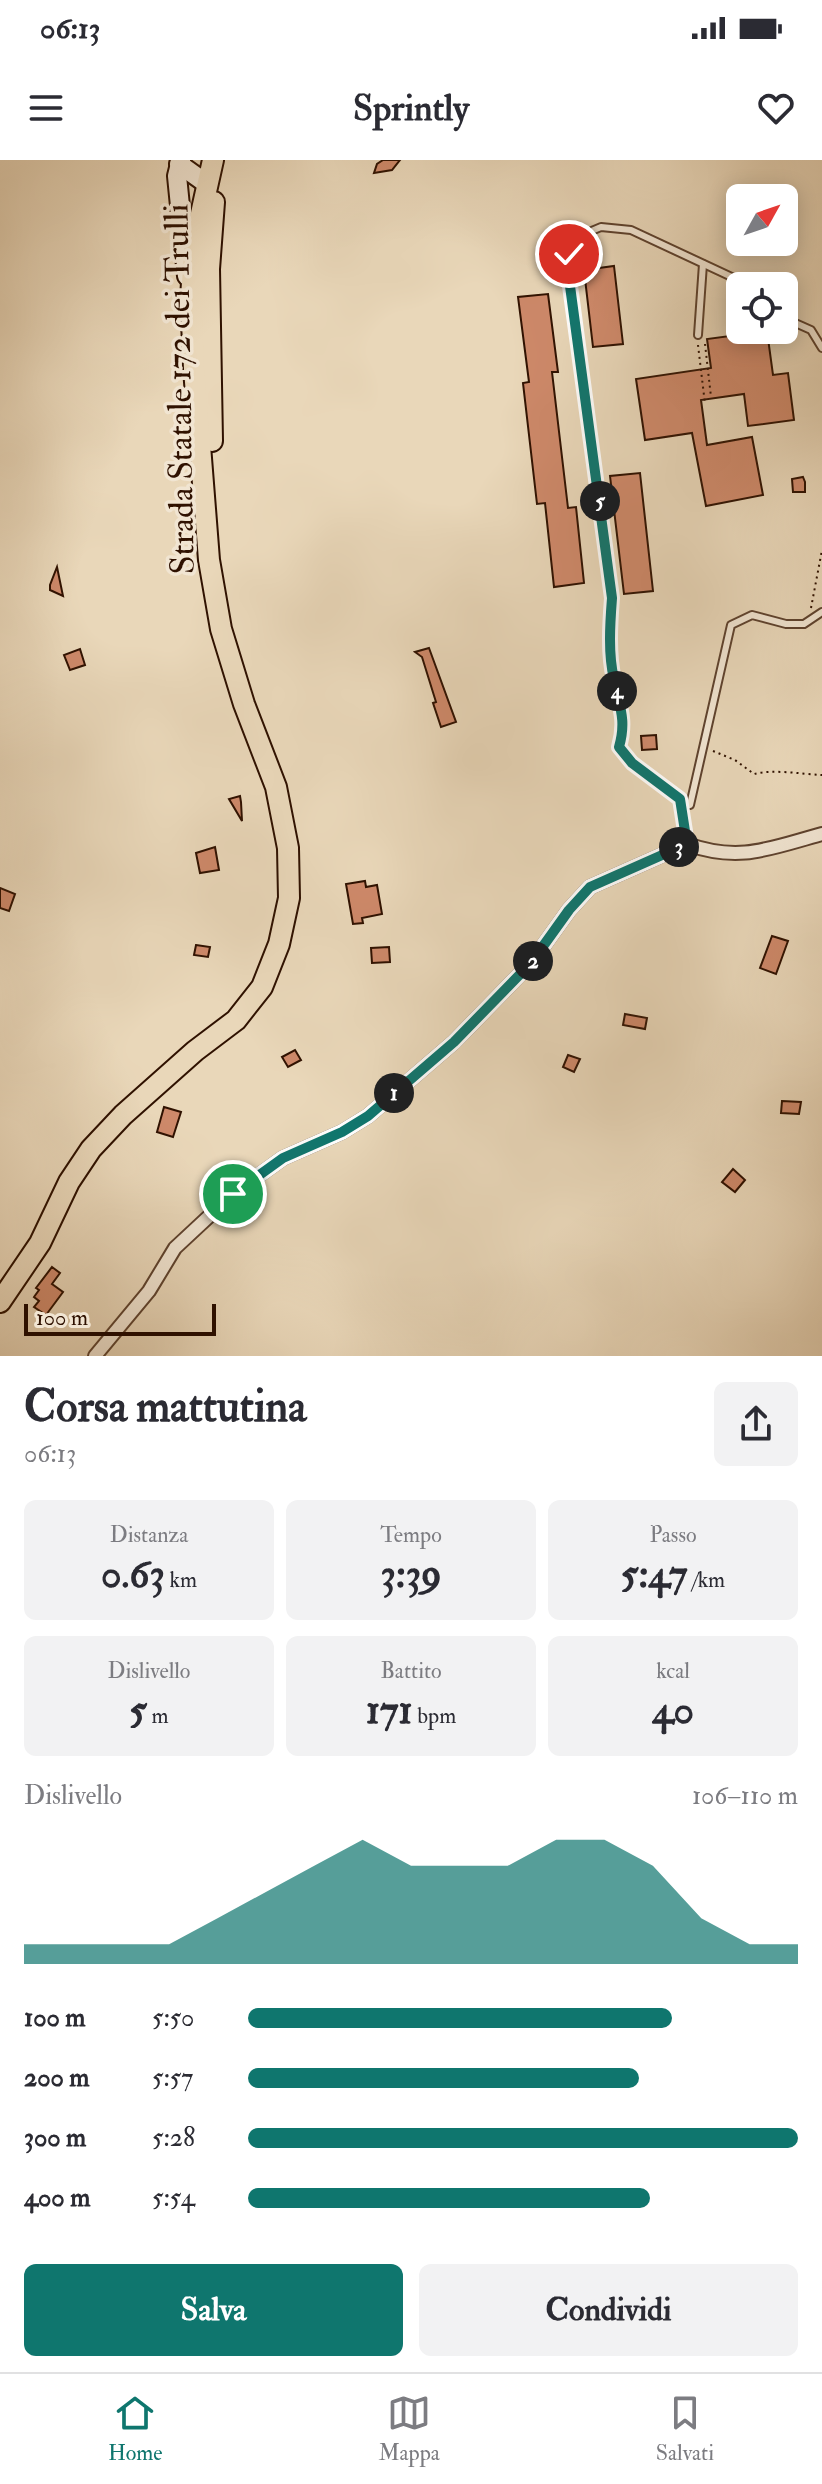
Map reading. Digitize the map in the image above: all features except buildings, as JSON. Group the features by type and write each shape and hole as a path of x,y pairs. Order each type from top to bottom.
{"main road":[{"name":"Strada Statale 172 dei Trulli","path":"0,1302 40,1243 69,1182 91,1149 123,1115 195,1051 236,1020 262,987 279,944 289,898 288,848 276,787 225,644 209,560 191,297 195,241 213,160"},
{"name":"Strada Statale 172 dei Trulli","path":"205,194 214,201 209,269 216,593"}],"street":[{"path":"180,162 205,194 188,203 181,196"},
{"path":"180,162 177,176 191,297"},
{"path":"95,1356 149,1291 175,1248 233,1194 283,1158 342,1132 379,1107 454,1042 531,963 569,910 590,887 687,844 728,855 762,851 822,834"}],"lane":[{"path":"687,844 680,799 632,763 619,747 623,732 622,707 613,678 612,598 570,286 569,254 582,235 601,227 631,230 726,274"},
{"path":"698,334 703,264"},
{"path":"798,324 811,330 822,348"},
{"path":"682,806 690,805 731,625 752,615 786,624 804,624 822,612"}],"path":[{"path":"705,404 698,334 704,332 711,397"},
{"path":"804,624 812,605 822,550"},
{"path":"704,748 735,760 754,774 778,775 787,771 822,775"}],"route":[{"path":"233,1194 283,1158 342,1132 368,1116 454,1042 531,963 569,910 590,887 687,844 680,799 632,763 619,747 623,732 622,707 613,678 612,598 570,286 569,254"}]}
